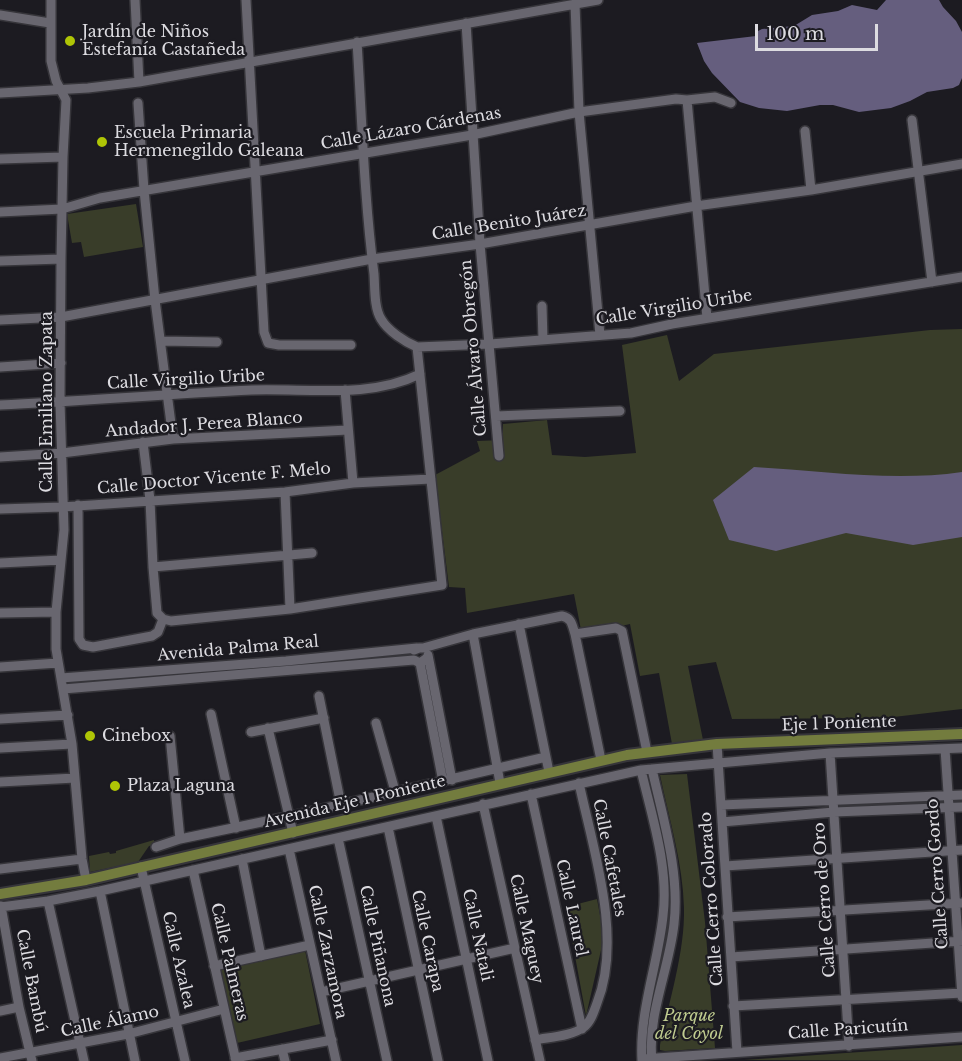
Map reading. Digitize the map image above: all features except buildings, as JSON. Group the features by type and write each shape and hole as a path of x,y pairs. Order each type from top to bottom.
{"main road":[{"name":"Eje 1 Poniente","path":"717,744 962,734"},
{"name":"Avenida Eje 1 Poniente","path":"0,894 86,880 601,760 717,744"}],"street":[{"name":"Calle Emiliano Zapata","path":"51,0 51,61 66,100 63,157 60,402 64,530 57,612 58,663 72,744 82,859 86,880"},
{"path":"135,0 139,82"},
{"path":"246,0 264,332 268,343 279,345 351,345"},
{"path":"0,93 102,87 139,82 598,0"},
{"path":"574,4 579,112 600,335"},
{"path":"0,15 50,23"},
{"name":"Calle Álvaro Obregón","path":"466,23 480,244 499,456"},
{"path":"143,442 150,500 157,613 163,619 171,621 290,609 442,585 417,347 407,343 380,318 372,259 357,42"},
{"name":"Calle Lázaro Cárdenas","path":"0,212 62,210 100,198 472,135 579,112 676,99 715,97 731,103"},
{"path":"687,100 707,318"},
{"path":"138,103 155,300 173,439"},
{"path":"912,120 932,282"},
{"path":"805,131 811,190"},
{"path":"0,159 63,157"},
{"name":"Calle Benito Juárez","path":"0,320 61,317 372,259 480,244 696,206 811,190 962,164"},
{"path":"0,261 61,259"},
{"name":"Calle Virgilio Uribe","path":"417,347 631,333 707,318 962,277"},
{"path":"542,306 543,340"},
{"path":"162,341 217,342"},
{"path":"0,367 61,363"},
{"name":"Calle Virgilio Uribe","path":"0,405 252,390 345,390 402,383 420,374"},
{"path":"345,390 353,483"},
{"path":"496,416 620,411"},
{"name":"Andador J. Perea Blanco","path":"0,457 62,453 173,439 348,430"},
{"name":"Calle Doctor Vicente F. Melo","path":"0,509 285,492 353,483 431,479"},
{"path":"285,492 290,609"},
{"path":"78,505 79,639 83,645 93,647 152,636 158,632 163,619"},
{"path":"153,567 312,553"},
{"path":"0,563 61,560"},
{"path":"0,613 57,612"},
{"name":"Avenida Palma Real","path":"287,665 420,648 473,634 562,616 568,617 571,621 575,634"},
{"path":"519,624 549,772"},
{"path":"601,760 575,634 616,628 622,631 646,752"},
{"path":"473,634 500,783"},
{"path":"63,689 172,675 287,665 420,660 427,652 420,648 412,653 420,660 448,781"},
{"path":"0,667 58,663"},
{"name":"Avenida Palma Real","path":"61,678 172,675"},
{"path":"319,696 340,805"},
{"path":"211,714 236,828"},
{"path":"0,719 68,715"},
{"path":"251,732 324,718"},
{"path":"376,723 395,791"},
{"path":"268,728 293,833"},
{"path":"170,736 180,839"},
{"path":"0,748 72,744"},
{"name":"Calle Cerro Colorado","path":"717,744 737,1052"},
{"name":"Calle Cerro Gordo","path":"945,748 949,808 957,850 962,997"},
{"name":"Avenida Eje 1 Poniente","path":"1,907 100,891 483,804 652,769 718,765 830,753 962,748"},
{"name":"Calle Cerro de Oro","path":"830,753 849,1046"},
{"name":"Avenida Eje 1 Poniente","path":"156,847 180,839 448,781 546,757"},
{"path":"647,1060 671,942 675,903 673,868 652,769"},
{"path":"641,771 663,869 664,897 663,916 643,1026 647,1060"},
{"path":"474,775 478,788"},
{"path":"0,783 75,777"},
{"name":"Calle Cafetales","path":"579,783 603,898 608,936 606,969 600,994 592,1016 582,1029"},
{"name":"Calle Laurel","path":"531,794 582,1029"},
{"path":"721,805 962,795"},
{"path":"887,798 888,810"},
{"name":"Calle Maguey","path":"483,804 540,1061"},
{"path":"722,822 834,812 962,807"},
{"name":"Calle Natali","path":"436,816 488,1061"},
{"name":"Calle Carapa","path":"388,827 438,1061"},
{"name":"Calle Piñanona","path":"338,838 387,1061"},
{"name":"Calle Zarzamora","path":"289,849 336,1061"},
{"path":"725,866 957,850"},
{"path":"0,869 82,859"},
{"path":"242,859 261,956"},
{"name":"Calle Azalea","path":"141,867 185,1061"},
{"name":"Calle Palmeras","path":"193,870 236,1060"},
{"path":"100,891 135,1061"},
{"path":"48,901 84,1061"},
{"path":"727,917 958,904"},
{"name":"Calle Bambú","path":"1,907 19,1007 31,1057"},
{"path":"731,957 960,941"},
{"path":"214,966 310,945"},
{"path":"321,992 515,948"},
{"path":"0,962 10,960"},
{"path":"733,1006 962,993"},
{"path":"0,1011 19,1007"},
{"name":"Calle Álamo","path":"0,1058 31,1057 176,1023 224,1009"},
{"path":"535,1040 582,1029"},
{"name":"Calle Paricutín","path":"647,1060 962,1037"},
{"path":"236,1060 332,1040"},
{"path":"282,1049 285,1061"}],"green space":[{"path":"136,204 143,247 84,257 81,242 72,243 67,214"},
{"path":"962,329 962,709 885,718 732,719 716,662 688,666 703,740 672,744 659,673 640,676 630,624 582,635 574,594 467,613 465,588 449,587 435,475 480,451 477,441 503,440 503,424 547,420 552,455 585,457 636,453 622,345 667,335 679,381 714,354 930,330"},
{"name":"Parque del Coyol","path":"687,774 705,922 715,1048 665,1051 660,1050 660,1045 682,942 684,908 678,858 660,775"},
{"path":"154,840 154,845 149,846 138,862 90,872 89,856 116,853 116,851"},
{"path":"597,899 604,937 586,1016 566,907"},
{"path":"305,950 320,1024 237,1043 220,968"},
{"path":"962,1045 962,1061 744,1060"}],"shaded area":[{"path":"886,0 939,0 962,32 962,78 959,85 927,92 891,108 859,112 833,105 787,111 759,108 740,102 712,73 697,43 756,36 756,32 762,29 794,26 812,15 838,11 852,5 877,10"},
{"path":"754,467 884,476 962,472 962,537 913,545 846,533 776,551 729,540 713,500"}],"place":[{"name":"Jardín de Niños Estefanía Castañeda","path":"70,41"},
{"name":"Escuela Primaria Hermenegildo Galeana","path":"102,142"},
{"name":"Cinebox","path":"90,736"},
{"name":"Plaza Laguna","path":"115,786"}]}
